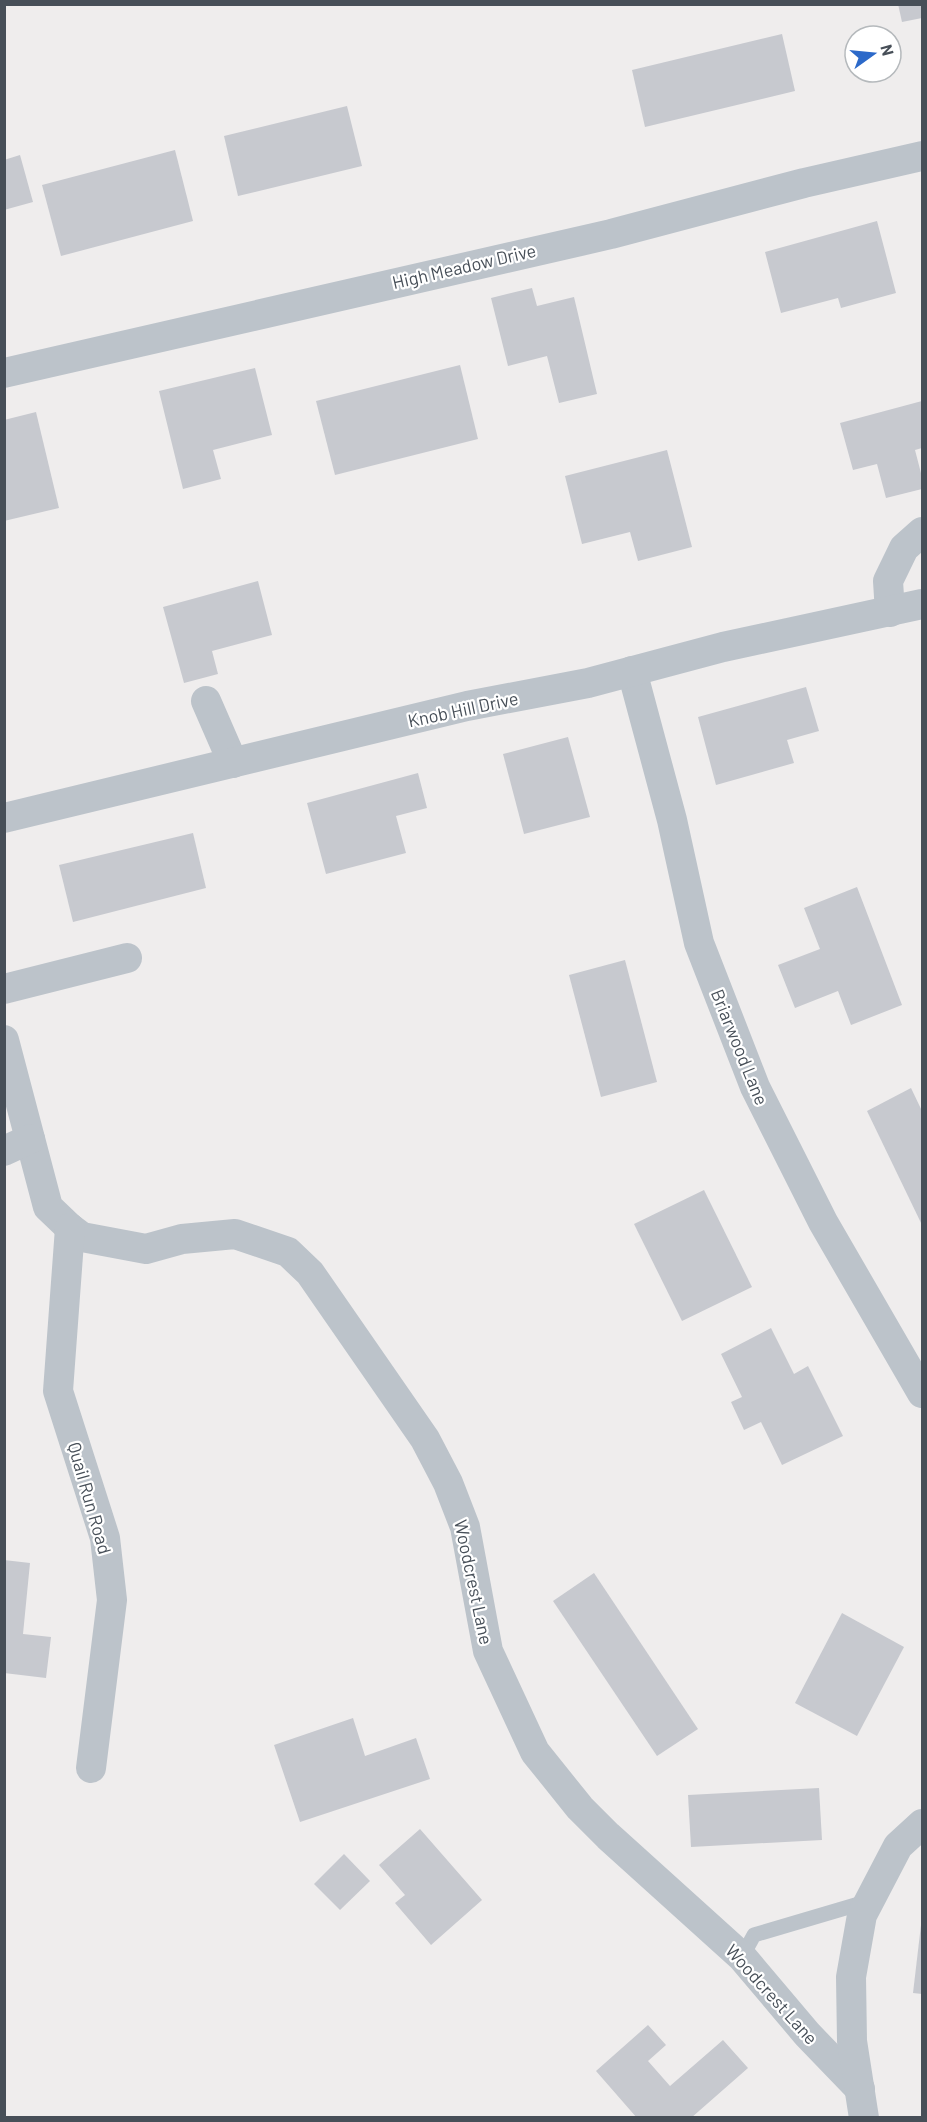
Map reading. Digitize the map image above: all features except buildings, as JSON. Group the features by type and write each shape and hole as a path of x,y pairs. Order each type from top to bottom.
{"street":[{"name":"High Meadow Drive","path":"4,373 610,234 804,183 922,156"},
{"path":"890,612 888,581 915,528"},
{"name":"Knob Hill Drive","path":"4,818 467,706 632,671 723,647 922,604"},
{"name":"Briarwood Lane","path":"632,671 672,820 699,944 755,1088 823,1222 922,1393"},
{"path":"206,701 233,763"},
{"path":"4,989 127,958"},
{"path":"4,1040 17,1145 48,1206 70,1228"},
{"name":"Woodcrest Lane","path":"70,1228 82,1237 146,1249 182,1239 234,1234 276,1246 288,1252 317,1282 425,1439 434,1456 465,1527 488,1651 535,1752 580,1808 608,1836 742,1957 862,2103"},
{"name":"Quail Run Road","path":"70,1228 58,1391 105,1538 112,1600 91,1768"},
{"path":"862,2103 852,2041 851,1977 862,1915 898,1846 922,1824"}],"lane":[{"path":"742,1957 754,1935 869,1901"}]}
